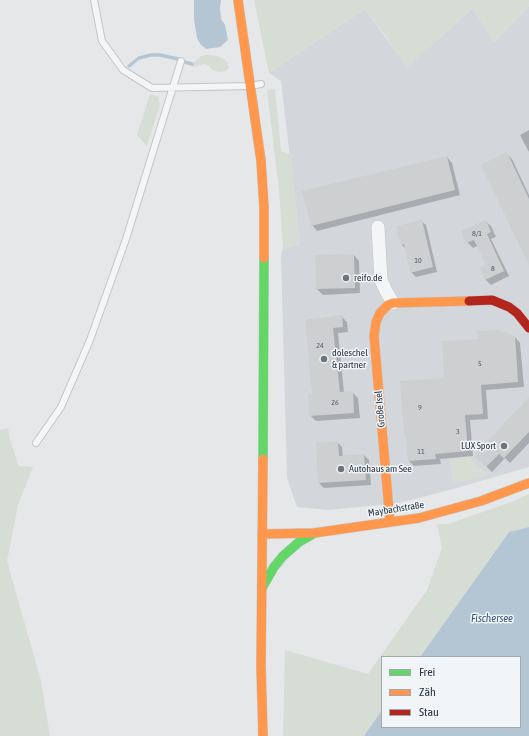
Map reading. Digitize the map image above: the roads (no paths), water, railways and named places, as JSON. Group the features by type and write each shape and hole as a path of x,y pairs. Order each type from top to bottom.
{"street":[{"path":"238,0 261,161 264,207 264,369 261,590 263,736"},
{"path":"378,227 381,280 393,303 492,300 509,307 517,313 529,328"},
{"name":"Große Isel","path":"390,522 374,336 376,322 380,313 388,305 393,303"},
{"name":"Maybachstraße","path":"262,534 314,533 419,518 446,512 481,501 529,483"},
{"path":"261,590 274,567 284,556 299,542 314,533"}],"lane":[{"path":"94,0 102,41 123,70 152,88 250,86 261,84"},
{"path":"36,443 61,407 90,340 126,240 181,61"}],"water":[{"path":"194,0 221,0 221,19 225,25 228,40 220,47 206,49 201,45 197,38 194,20"},
{"name":"Fischersee","path":"529,527 529,736 364,736 381,711 381,728 521,728 521,656 421,656 509,532"}],"waterway":[{"path":"129,66 139,58 151,55 160,55 178,59"},
{"path":"185,62 192,64"}],"place":[{"name":"reifo.de","path":"346,278"},
{"name":"doleschel & partner","path":"324,359"},
{"name":"LUX Sport","path":"504,446"},
{"name":"Autohaus am See","path":"341,469"}]}
